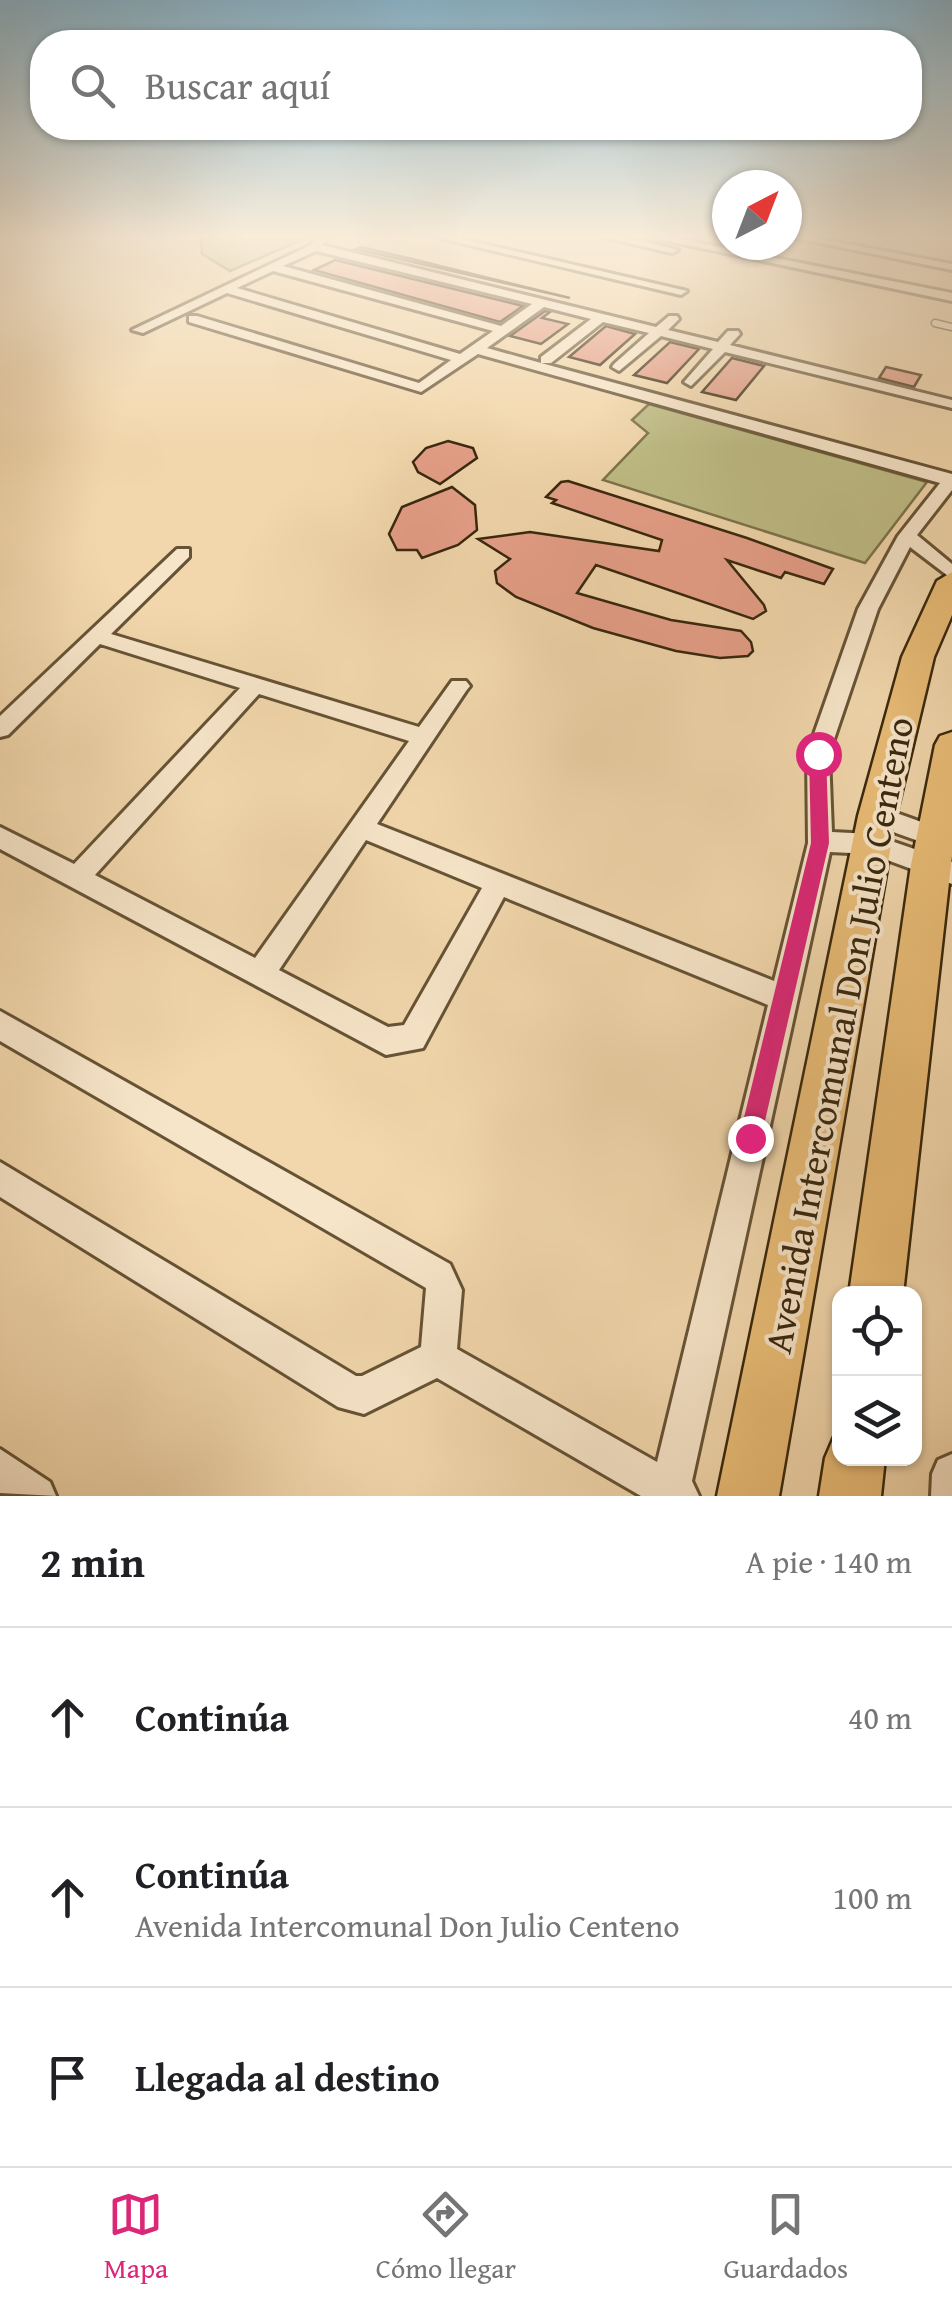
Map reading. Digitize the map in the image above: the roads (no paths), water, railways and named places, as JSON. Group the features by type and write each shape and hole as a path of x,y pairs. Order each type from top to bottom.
{"main road":[{"name":"Avenida Intercomunal Don Julio Centeno","path":"748,1496 875,830 918,657 952,577"},
{"name":"Avenida Intercomunal Don Julio Centeno","path":"877,1286 942,854 952,746"},
{"path":"850,1496 854,1466"}],"street":[{"path":"138,330 186,308"},
{"path":"303,308 669,398"},
{"path":"422,308 504,330"},
{"path":"193,319 421,388 535,308"},
{"path":"555,308 952,404"},
{"path":"546,360 599,319"},
{"path":"619,367 672,319"},
{"path":"691,382 734,334"},
{"path":"787,364 799,348"},
{"path":"474,350 546,360 951,477 906,536"},
{"path":"856,381 868,364"},
{"path":"930,399 939,380"},
{"name":"Avenida Intercomunal Don Julio Centeno","path":"673,1494 782,997 820,843 818,754 868,609 906,536 952,577"},
{"path":"0,729 182,553"},
{"path":"97,636 424,737"},
{"path":"77,877 255,685"},
{"path":"260,974 459,686"},
{"path":"361,828 782,997"},
{"path":"820,843 875,830 942,854"},
{"path":"0,837 386,1041 412,1038 498,883"},
{"path":"0,1025 438,1276 445,1290 438,1358"},
{"path":"0,1178 351,1394 364,1395 438,1358"},
{"path":"438,1358 673,1494"},
{"path":"0,1469 36,1496"},
{"path":"951,1496 952,1474"}],"lane":[{"path":"935,323 952,327"}]}
